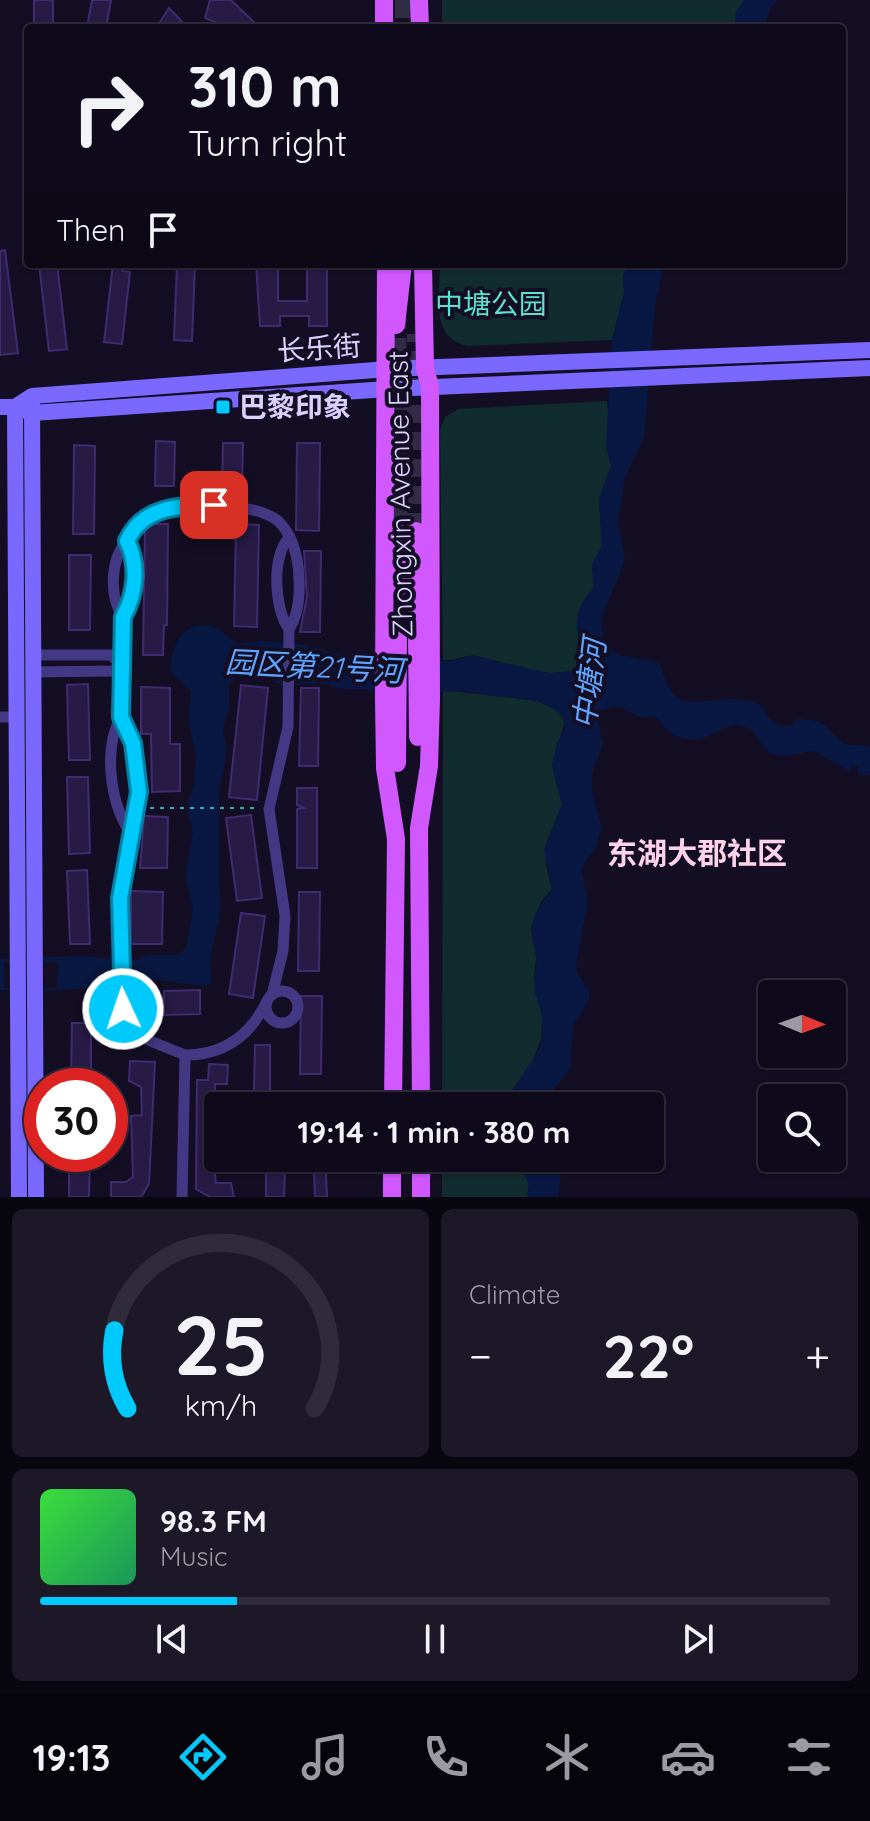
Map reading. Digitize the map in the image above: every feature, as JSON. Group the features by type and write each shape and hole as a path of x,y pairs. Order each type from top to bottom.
{"main road":[{"path":"384,0 384,24"},
{"path":"419,0 420,24"},
{"name":"Zhongxin Avenue East","path":"386,268 385,768 396,839"},
{"path":"388,369 402,268"},
{"name":"Zhongxin Avenue East","path":"421,1092 419,828 429,766 431,699 430,387 425,368 423,268"},
{"name":"长乐街","path":"7,407 388,369 870,350"},
{"name":"长乐街","path":"32,405 870,368"},
{"path":"19,1197 27,1004 33,663 32,405"},
{"path":"7,407 8,717 27,951"},
{"path":"393,1092 396,839 408,532 419,828"},
{"path":"27,1004 36,1197"},
{"path":"392,1172 392,1197"},
{"path":"421,1172 421,1197"}],"street":[{"path":"121,717 136,755 137,809 129,831 118,922 120,996 126,1019 136,1032 151,1043 185,1055 228,1048 255,1024 269,999 283,951 285,916 269,809 288,727 289,634 294,622 298,573 298,557 290,537 276,519 251,509 222,505 188,506 147,516 132,528 118,558 113,584 116,607 123,617"},
{"path":"289,634 281,616 278,578 281,550 290,537"},
{"path":"127,541 132,550 135,578 130,605 123,617 121,717 112,742 113,782 122,819 129,831"},
{"path":"33,663 112,671 121,665"},
{"path":"182,1197 185,1055"}],"path":[{"path":"137,809 180,805 269,809"}],"green space":[{"path":"442,0 744,0 736,24 442,24"},
{"name":"中塘公园","path":"440,268 627,268 612,340 468,346 456,342 447,334 439,314"},
{"path":"607,401 609,426 606,446 611,466 599,499 602,546 592,567 594,586 583,602 577,626 587,654 585,665 561,673 530,670 474,656 443,660 440,430 445,417 458,409"},
{"path":"443,690 537,701 556,710 565,721 552,765 562,805 546,843 546,865 552,889 541,902 531,928 536,958 534,978 543,1010 541,1039 533,1060 511,1092 442,1092"},
{"path":"442,1172 523,1172 529,1184 527,1197 442,1197"}],"water":[{"path":"744,0 777,0 770,7 765,24 737,24 735,13"},
{"path":"627,268 663,268 655,305 644,437 625,477 618,522 625,560 601,619 604,645 619,655 659,662 671,690 683,701 739,699 763,706 776,724 792,725 798,718 821,722 844,744 870,746 870,775 858,775 858,766 850,766 850,772 814,751 787,756 769,753 752,731 740,725 706,737 686,739 670,732 655,716 641,718 619,706 599,711 598,724 603,743 592,774 592,791 602,828 596,847 581,869 588,901 576,965 577,973 589,990 589,1000 573,1026 570,1069 553,1092 512,1092 534,1058 542,1034 542,1016 534,988 536,961 532,926 535,914 552,889 544,850 562,805 552,765 557,743 565,729 563,718 544,704 475,692 344,689 320,683 282,685 256,674 235,677 229,684 229,707 223,730 227,752 219,792 220,915 210,958 212,983 206,986 157,980 68,990 0,990 0,959 82,956 131,961 150,955 178,955 186,948 193,910 185,874 193,833 187,805 194,785 196,757 188,716 191,691 170,671 176,644 186,631 203,625 220,630 240,644 260,641 299,644 360,659 453,661 472,655 549,673 579,670 585,665 587,654 578,635 577,618 582,603 594,586 592,564 602,546 599,499 611,466 606,446 612,340 624,292 623,275"},
{"path":"523,1172 561,1172 558,1197 527,1197 529,1184"}],"pier":[{"path":"4,961 58,962 57,988 4,988"}],"building":[{"path":"34,0 53,0 53,24 34,24"},
{"path":"92,0 111,0 107,24 88,24"},
{"path":"210,0 231,0 256,24 220,24 205,18"},
{"path":"169,8 184,24 159,24"},
{"path":"5,250 18,353 0,355 0,251"},
{"path":"39,268 57,268 67,349 49,351"},
{"path":"113,268 122,268 122,271 130,272 122,344 104,342"},
{"path":"177,268 195,268 192,341 174,340"},
{"path":"256,268 278,268 278,301 307,301 307,268 327,268 327,326 309,326 309,316 280,316 280,326 260,326"},
{"path":"156,441 175,442 174,486 155,486"},
{"path":"223,443 243,443 242,487 222,487"},
{"path":"297,443 320,443 319,531 296,530"},
{"path":"74,445 95,446 94,534 73,534"},
{"path":"168,524 167,625 164,625 163,655 143,655 145,527"},
{"path":"236,524 259,525 257,627 234,626"},
{"path":"304,551 321,551 320,632 300,632 307,597"},
{"path":"69,555 91,555 90,630 69,630"},
{"path":"88,684 90,760 69,760 67,685"},
{"path":"241,685 268,688 257,800 229,797"},
{"path":"141,687 170,688 170,744 180,744 180,791 152,792 151,734 141,734"},
{"path":"301,688 319,688 318,766 299,766"},
{"path":"67,777 88,777 90,853 69,854"},
{"path":"297,788 317,788 317,868 297,868 297,809 304,808 297,805"},
{"path":"251,815 262,898 237,901 226,818"},
{"path":"144,816 168,817 167,868 140,868"},
{"path":"87,870 90,944 70,944 67,871"},
{"path":"131,891 163,892 162,944 131,944"},
{"path":"299,892 320,892 319,971 298,971"},
{"path":"241,913 265,916 253,998 229,994"},
{"path":"200,990 200,1014 164,1015 164,991"},
{"path":"301,996 322,996 321,1074 300,1074"},
{"path":"72,1023 91,1023 91,1068 71,1068"},
{"path":"255,1045 270,1045 270,1092 254,1092"},
{"path":"130,1061 155,1062 149,1184 141,1197 111,1197 111,1182 126,1182 133,1177 131,1116 142,1115 141,1087 129,1081"},
{"path":"209,1064 228,1065 227,1084 215,1084 215,1092 204,1092 204,1172 215,1172 216,1183 231,1183 234,1197 210,1197 196,1189 197,1080 208,1080"},
{"path":"69,1172 90,1172 89,1197 69,1197"},
{"path":"266,1172 285,1172 284,1197 266,1197"},
{"path":"326,1172 327,1197 315,1197 314,1173"}],"tunnel":[{"path":"404,0 404,24"},
{"path":"397,311 399,533"},
{"path":"416,334 416,531"}],"place":[{"name":"巴黎印象","path":"223,407"}],"district":[{"name":"东湖大郡社区","path":"697,854"}],"route":[{"path":"123,1009 120,996 122,947 118,922 129,831 136,817 139,792 136,755 128,728 121,717 123,617 130,605 135,578 132,550 127,541 132,528 147,516 188,506 214,505"}],"water label":[{"name":"园区第21号河","path":"314,667"},
{"name":"中塘河","path":"590,684"}]}
